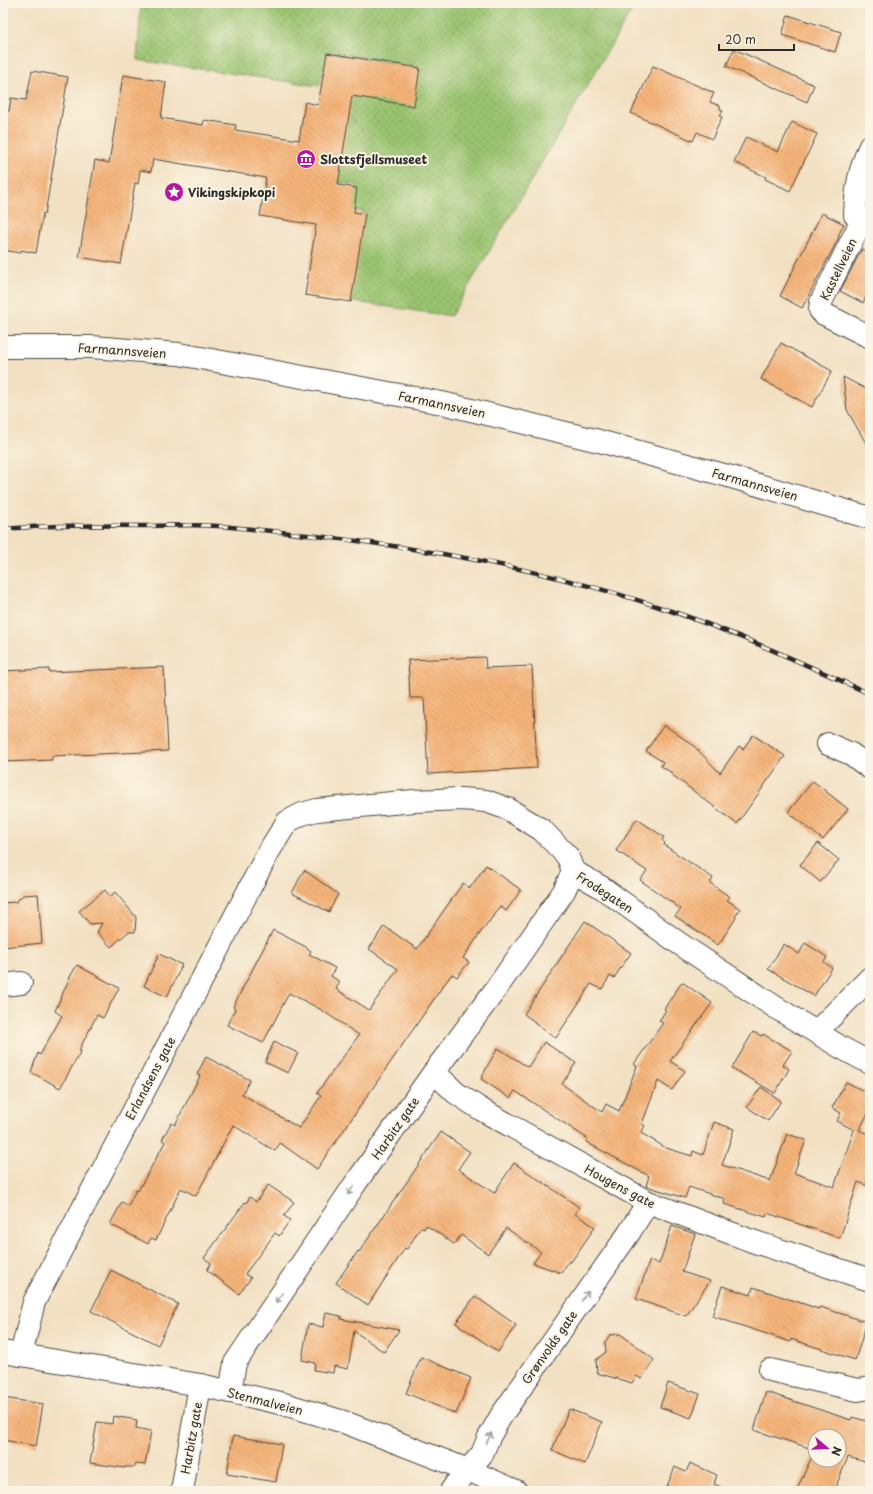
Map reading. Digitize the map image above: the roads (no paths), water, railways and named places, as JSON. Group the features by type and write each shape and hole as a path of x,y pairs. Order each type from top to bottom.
{"street":[{"name":"Kastellveien","path":"870,146 862,163 856,191 855,215 866,222 821,302 820,310 822,314 870,337"},
{"name":"Farmannsveien","path":"3,348 92,347 179,354 442,403 621,447 728,476 870,518"},
{"path":"828,744 850,754 870,768"},
{"name":"Frodegaten","path":"302,814 317,810 414,801 461,799 486,801 508,809 542,830 568,858 573,871 601,887 683,946 774,1007 870,1063"},
{"name":"Erlandsens gate","path":"12,1354 34,1302 269,851 287,822 302,814"},
{"name":"Harbitz gate","path":"230,1392 236,1363 374,1158 564,892 573,871"},
{"path":"816,1032 870,978"},
{"name":"Hougens gate","path":"434,1072 456,1093 482,1110 648,1202 752,1241 870,1280"},
{"name":"Grønvolds gate","path":"451,1491 482,1454 489,1437 501,1416 629,1233 648,1202"},
{"name":"Stenmalveien","path":"12,1354 200,1385 284,1404 344,1422 468,1470 516,1491"},
{"path":"770,1370 858,1390 870,1388"},
{"name":"Harbitz gate","path":"182,1491 200,1385"}],"railway":[{"path":"3,529 107,525 218,526 365,542 481,561 558,578 671,611 747,639 870,694"}],"place":[{"name":"Slottsfjellsmuseet","path":"306,159"},
{"name":"Vikingskipkopi","path":"174,192"}]}
